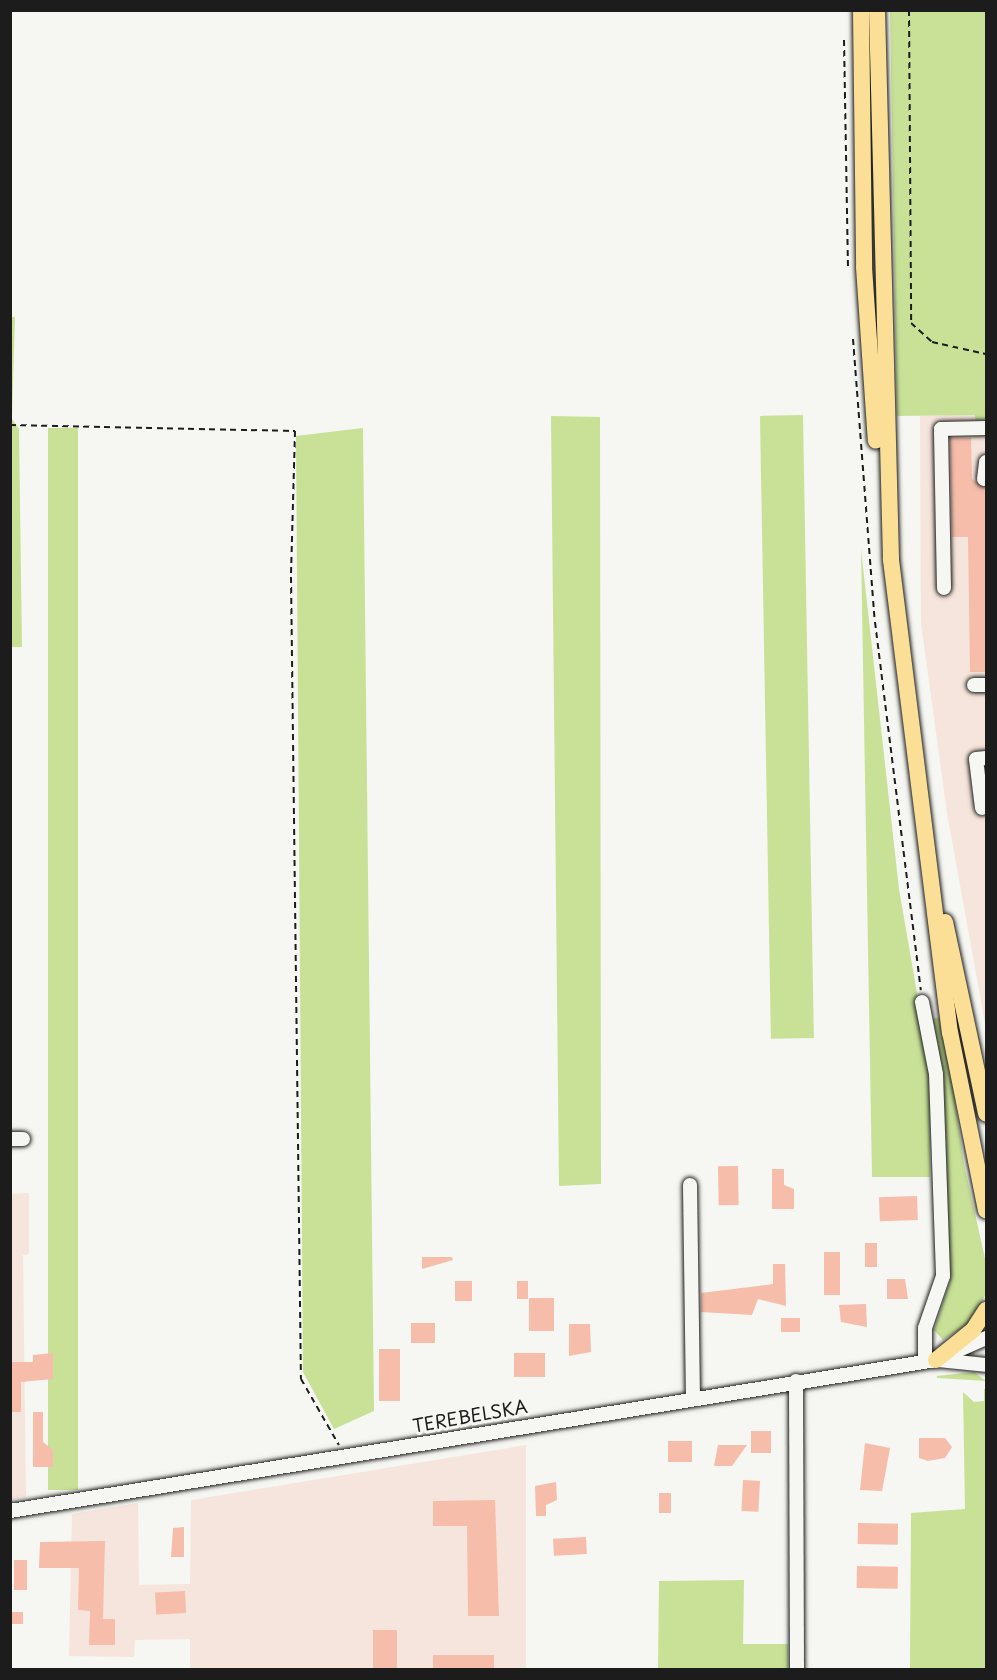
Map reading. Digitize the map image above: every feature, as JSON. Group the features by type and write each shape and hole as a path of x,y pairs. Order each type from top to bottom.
{"main road":[{"path":"861,10 868,342 908,716 934,891 952,1046 987,1210"},
{"path":"877,10 886,495"},
{"path":"934,891 987,1114"},
{"path":"931,1360 973,1330 987,1310"}],"street":[{"path":"944,588 941,429 987,428"},
{"path":"984,479 987,462"},
{"path":"982,808 976,759 987,758"},
{"path":"922,1002 936,1074 943,1276 925,1328 931,1360"},
{"path":"690,1185 693,1398"},
{"name":"TEREBELSKA","path":"10,1511 931,1360 987,1338"},
{"name":"TEREBELSKA","path":"931,1360 987,1365"},
{"path":"796,1381 797,1670"}],"path":[{"path":"909,10 911,322 921,336 941,345 987,354"},
{"path":"844,40 848,274"},
{"path":"852,331 875,622 922,1002"},
{"path":"10,425 294,431 301,1379 345,1455"}],"shaded area":[{"path":"986,414 986,1029 947,813 921,623 920,416"},
{"path":"29,1193 29,1254 23,1255 26,1497 11,1500 11,1194"},
{"path":"526,1445 526,1669 190,1669 190,1639 135,1640 134,1657 69,1656 72,1514 138,1503 139,1585 190,1584 191,1500"}],"green space":[{"path":"890,11 986,11 986,420 975,420 975,415 897,416"},
{"path":"11,317 15,317 12,419 19,429 22,647 10,647"},
{"path":"803,415 814,1038 771,1039 760,416"},
{"path":"551,416 600,417 601,1184 559,1186"},
{"path":"48,428 78,428 78,1490 48,1490"},
{"path":"363,428 374,1411 334,1429 303,1372 296,436"},
{"path":"861,549 899,889 930,1068 930,1177 872,1177"},
{"path":"943,1017 964,1164 986,1263 986,1293 973,1321 943,1340 934,1330 950,1281 930,1019"},
{"path":"974,1372 986,1381 937,1378 937,1376"},
{"path":"984,1389 986,1389 986,1669 910,1669 911,1513 965,1509 963,1392 974,1402 984,1401"},
{"path":"744,1580 743,1644 788,1644 788,1669 658,1669 659,1581"}],"building":[{"path":"950,438 971,438 972,479 987,488 987,672 970,672 968,537 952,537"},
{"path":"718,1166 738,1166 739,1205 719,1205"},
{"path":"772,1169 784,1169 784,1185 794,1189 794,1209 772,1209"},
{"path":"917,1196 918,1220 880,1221 879,1197"},
{"path":"865,1243 877,1243 877,1267 865,1267"},
{"path":"824,1252 840,1252 840,1295 824,1295"},
{"path":"422,1257 452,1257 453,1260 422,1269"},
{"path":"773,1264 785,1264 786,1306 758,1299 752,1315 701,1312 701,1293 773,1284"},
{"path":"887,1279 905,1279 908,1299 887,1299"},
{"path":"455,1281 472,1281 472,1301 455,1301"},
{"path":"517,1281 528,1281 528,1299 517,1299"},
{"path":"529,1298 554,1298 554,1331 529,1331"},
{"path":"866,1304 867,1327 841,1322 839,1305"},
{"path":"781,1318 800,1318 800,1332 781,1332"},
{"path":"411,1323 435,1323 435,1343 411,1343"},
{"path":"569,1324 590,1324 591,1352 569,1356"},
{"path":"379,1349 400,1349 400,1401 379,1401"},
{"path":"53,1353 53,1379 21,1382 21,1412 10,1412 10,1362 33,1362 33,1355"},
{"path":"514,1353 545,1353 545,1377 514,1377"},
{"path":"33,1412 43,1412 43,1442 53,1450 53,1467 33,1467"},
{"path":"751,1431 771,1431 771,1453 751,1453"},
{"path":"919,1438 945,1438 952,1447 945,1458 928,1461 919,1458"},
{"path":"668,1441 692,1441 692,1462 668,1462"},
{"path":"865,1443 890,1448 882,1491 860,1490"},
{"path":"718,1445 747,1445 732,1466 714,1466"},
{"path":"743,1480 760,1481 758,1512 741,1511"},
{"path":"556,1482 557,1500 546,1505 546,1516 536,1516 535,1486"},
{"path":"659,1493 671,1493 671,1513 659,1513"},
{"path":"495,1500 499,1616 468,1616 467,1526 433,1526 433,1501"},
{"path":"858,1523 898,1524 898,1545 858,1544"},
{"path":"184,1527 184,1557 171,1557 173,1528"},
{"path":"586,1537 587,1554 554,1556 553,1539"},
{"path":"105,1541 103,1619 115,1619 115,1645 89,1645 90,1611 78,1610 79,1568 39,1568 40,1542"},
{"path":"14,1560 27,1560 27,1590 14,1590"},
{"path":"857,1566 898,1567 898,1589 857,1588"},
{"path":"185,1591 186,1613 156,1615 155,1593"},
{"path":"10,1612 23,1612 23,1624 10,1624"},
{"path":"373,1630 397,1630 397,1670 373,1670"},
{"path":"433,1655 494,1655 494,1670 433,1670"}]}
